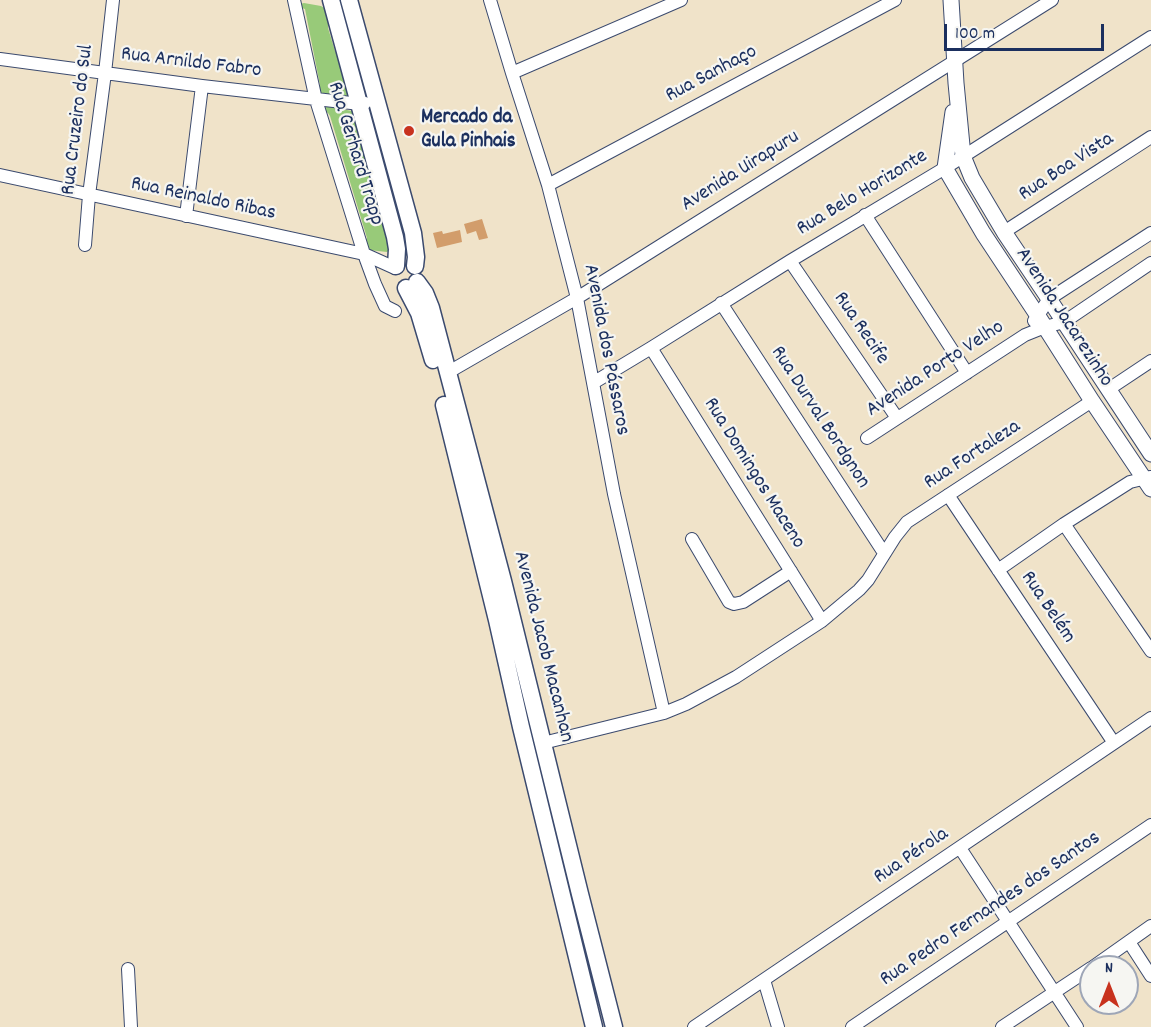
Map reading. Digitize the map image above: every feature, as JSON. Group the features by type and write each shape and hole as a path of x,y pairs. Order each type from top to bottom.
{"main road":[{"path":"331,0 395,237 396,267 393,274 395,282 402,287 413,278 412,263 404,262 396,267"},
{"name":"Avenida Jacob Macanhan","path":"349,0 413,233 416,257 413,278 419,313 497,620 594,1027"},
{"name":"Avenida Jacob Macanhan","path":"413,278 424,293 430,308 510,606 614,1027"}],"street":[{"name":"Rua Cruzeiro do Sul","path":"85,246 113,0"},
{"name":"Rua Gerhard Trapp","path":"294,0 316,99 364,254 385,306 395,311"},
{"name":"Avenida dos Pássaros","path":"490,0 548,185 577,298 614,494 664,713"},
{"path":"512,74 681,0"},
{"name":"Rua Sanhaço","path":"548,185 895,0"},
{"path":"945,168 956,83 951,0"},
{"name":"Avenida Uirapuru","path":"447,373 577,298 1052,0"},
{"name":"Rua Belo Horizonte","path":"593,383 945,168 1151,37"},
{"name":"Rua Arnildo Fabro","path":"0,59 360,104 376,100"},
{"name":"Avenida Jacarezinho","path":"956,83 963,156 972,178 1004,232 1150,452"},
{"path":"186,216 202,86"},
{"name":"Rua Boa Vista","path":"1004,232 1151,137"},
{"name":"Avenida Jacarezinho","path":"945,168 982,233 1143,479"},
{"name":"Rua Reinaldo Ribas","path":"0,175 364,254 396,267"},
{"path":"865,215 967,373"},
{"name":"Avenida Porto Velho","path":"867,438 1025,335 1041,321 1049,299 1151,232"},
{"name":"Rua Recife","path":"790,261 897,418"},
{"path":"1041,321 1064,322 1151,263"},
{"name":"Rua Durval Bordgnon","path":"722,303 884,553"},
{"name":"Rua Domingos Maceno","path":"651,348 822,621"},
{"path":"1109,390 1151,361"},
{"name":"Rua Fortaleza","path":"543,743 664,713 736,677 822,621 859,590 868,580 894,537 907,522 1092,401"},
{"path":"998,570 1064,524 1143,479 1150,452"},
{"name":"Rua Belém","path":"948,495 1114,743"},
{"path":"1064,524 1151,651"},
{"path":"692,539 729,602 734,604 742,602 791,571"},
{"name":"Rua Pérola","path":"694,1027 1151,718"},
{"name":"Rua Pedro Fernandes dos Santos","path":"852,1027 1150,829"},
{"path":"960,848 1077,1027"},
{"path":"1110,955 1151,926"},
{"path":"1129,942 1151,976"},
{"path":"128,969 131,1027"},
{"path":"1002,1027 1079,977"},
{"path":"764,980 778,1027"}],"green space":[{"path":"304,3 326,9 328,28 349,94 346,97 318,94 316,89 320,85 305,9 298,7"},
{"path":"327,106 352,111 390,249 387,252 369,250 363,243 367,238 330,116 322,110"}],"building":[{"path":"482,219 488,238 479,240 476,231 467,234 464,224"},
{"path":"460,230 462,242 437,248 433,233 442,231 443,234"}],"place":[{"name":"Mercado da Gula Pinhais","path":"409,131"}]}
